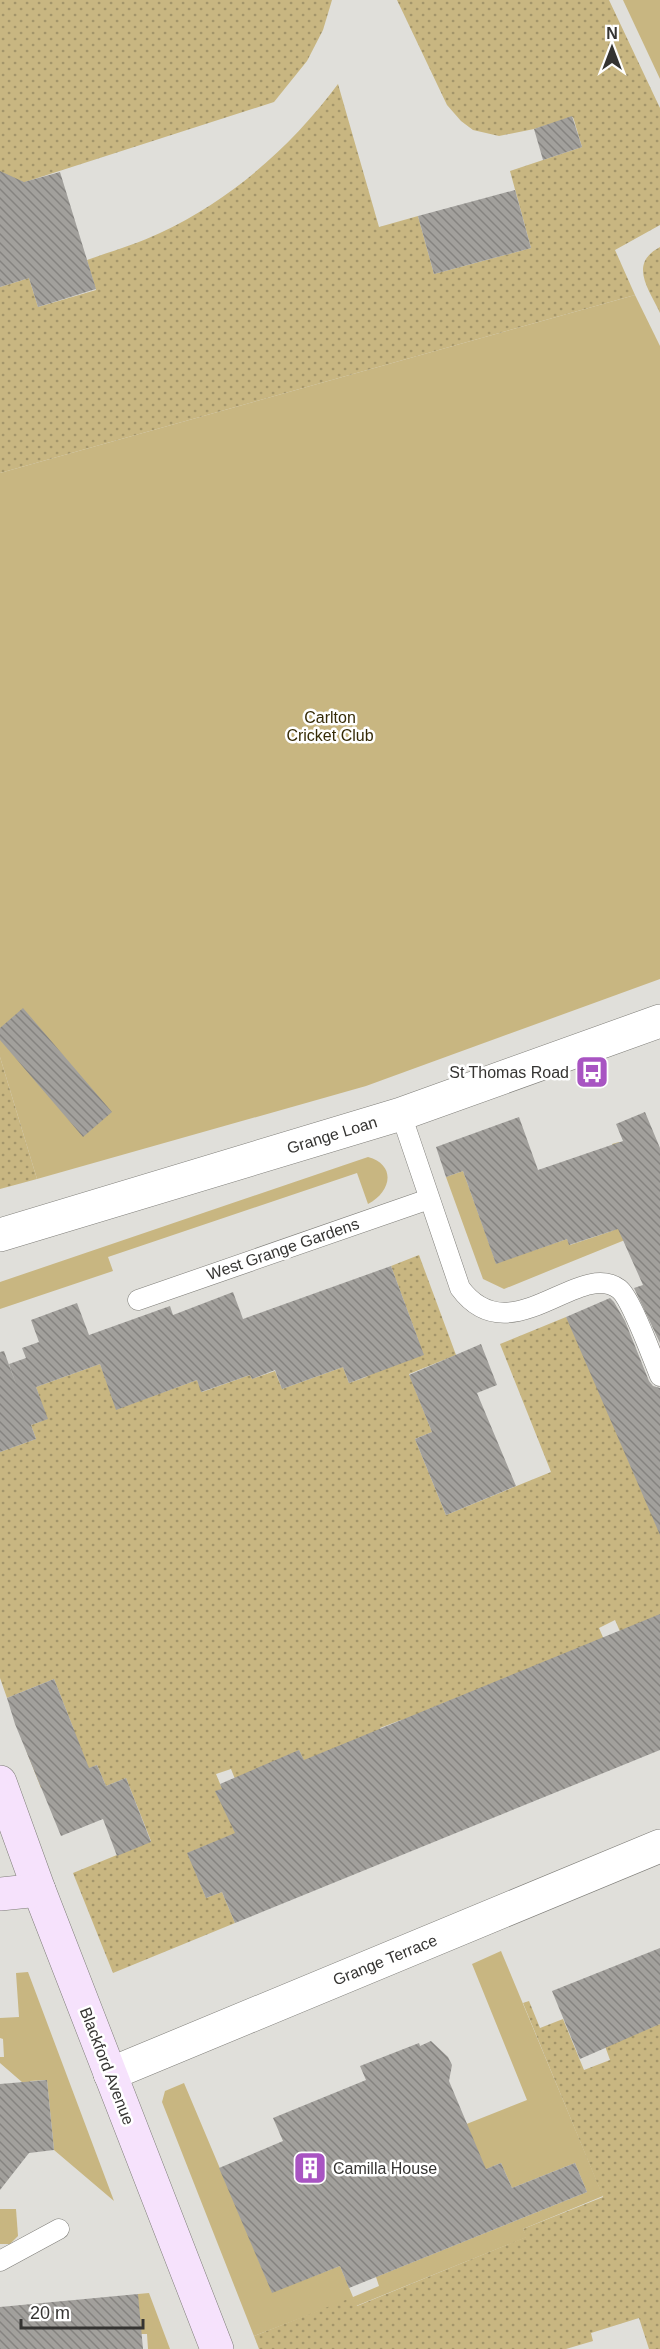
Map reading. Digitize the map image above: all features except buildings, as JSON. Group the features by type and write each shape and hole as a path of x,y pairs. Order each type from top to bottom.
{"street":[{"name":"Grange Loan","path":"0,1235 401,1114 660,1021"},
{"name":"Blackford Avenue","path":"0,1782 39,1890 217,2349"},
{"name":"Grange Terrace","path":"110,2074 660,1846"},
{"path":"0,1894 39,1890"}],"lane":[{"path":"401,1114 460,1288 476,1305 494,1313 513,1313 596,1283 619,1288 627,1300 660,1376"},
{"name":"West Grange Gardens","path":"138,1300 429,1199"},
{"path":"0,2261 58,2229"}],"green space":[{"path":"0,0 332,0 323,30 307,61 274,102 19,184 0,180"},
{"path":"397,0 609,0 660,108 660,225 615,250 635,295 0,473 0,287 29,278 38,307 96,290 87,260 160,233 236,188 280,150 338,84 379,227 418,216 434,274 531,248 510,171 582,147 573,117 534,129 499,136 473,130 461,121 447,105"},
{"path":"623,0 660,0 660,79"},
{"path":"660,247 660,313 647,286 643,269 650,254"},
{"name":"Carlton Cricket Club","path":"635,295 660,346 660,979 366,1086 37,1179 0,1057 0,473"},
{"path":"0,1057 37,1179 0,1189"},
{"path":"619,1142 657,1227 504,1289 483,1279 446,1177 463,1171 496,1263 567,1239 570,1245 612,1231 636,1211 612,1144"},
{"path":"368,1157 383,1166 388,1179 382,1193 368,1204 357,1173 108,1257 113,1271 0,1309 0,1282"},
{"path":"419,1255 456,1355 409,1374 432,1432 415,1439 446,1515 551,1472 500,1344 566,1317 660,1487 660,1614 636,1668 615,1620 599,1628 619,1675 446,1702 427,1710 413,1749 401,1720 380,1728 396,1767 316,1787 299,1750 239,1789 231,1769 216,1774 240,1832 188,1853 206,1898 222,1892 235,1923 113,1973 73,1873 151,1841 126,1778 106,1786 97,1765 41,1788 26,1750 74,1730 54,1679 7,1698 0,1678 0,1452 36,1439 31,1425 47,1419 36,1387 100,1364 117,1409 197,1380 202,1392 250,1375 252,1379 275,1371 282,1389 343,1367 349,1383 366,1377 418,1339 391,1266"},
{"path":"501,1951 603,2196 523,2229 527,2237 356,2306 353,2298 254,2336 162,2102 165,2091 184,2083 272,2292 340,2266 353,2297 379,2286 376,2277 587,2192 575,2163 512,2188 501,2163 479,2172 464,2125 527,2100 472,1964"},
{"path":"28,1972 114,2201 54,2150 47,2080 30,2081 30,2089 0,2063 0,2057 4,2057 3,2039 0,2038 0,2018 19,2017 16,1973"},
{"path":"529,2001 540,2028 563,2019 584,2070 610,2060 605,2046 660,2024 660,2349 649,2349 639,2318 591,2333 593,2341 566,2349 259,2349 254,2336 353,2297 357,2306 526,2237 523,2229 603,2197 523,2003"},
{"path":"0,2209 16,2209 18,2236 10,2244 0,2244"},
{"path":"149,2293 170,2349 148,2349 147,2334 136,2334 138,2294"}],"place":[{"name":"St Thomas Road","path":"592,1072"},
{"name":"Camilla House","path":"310,2168"}]}
